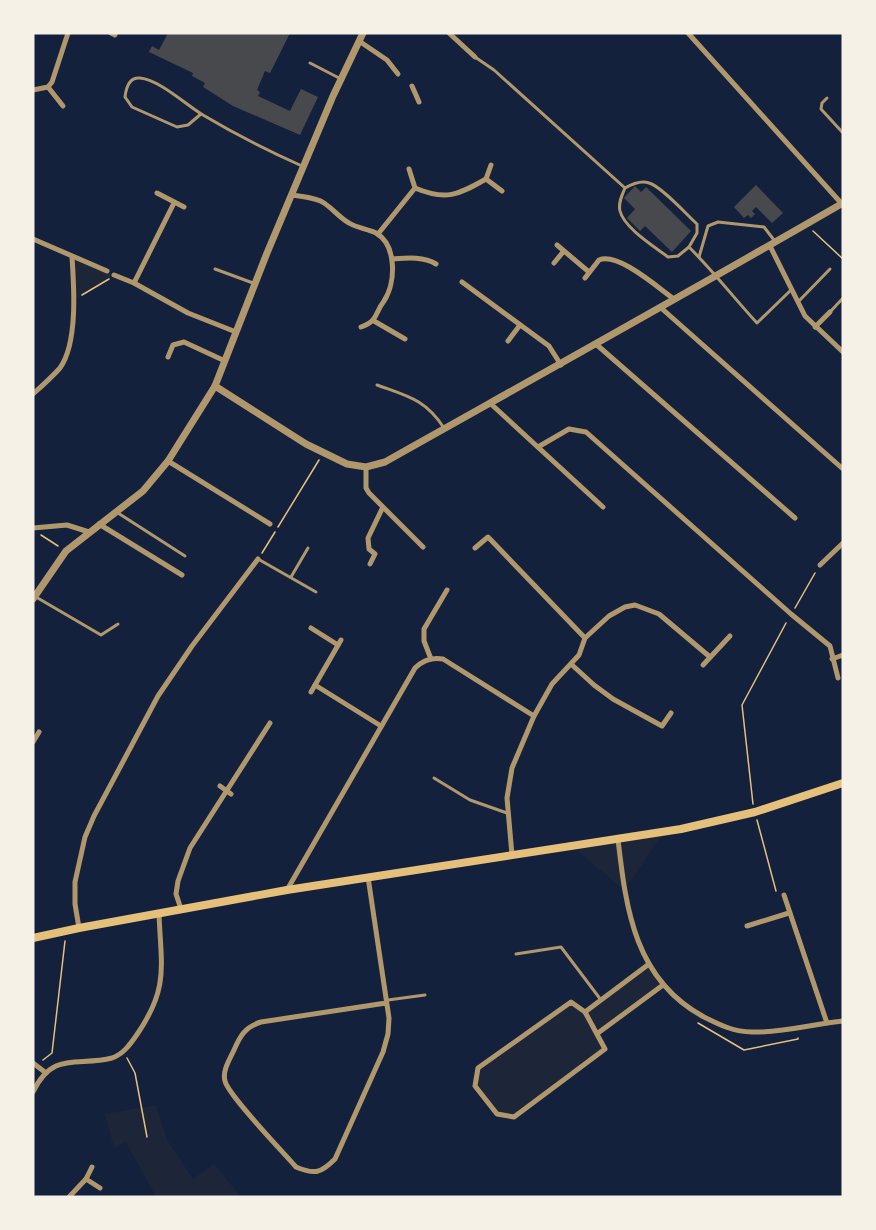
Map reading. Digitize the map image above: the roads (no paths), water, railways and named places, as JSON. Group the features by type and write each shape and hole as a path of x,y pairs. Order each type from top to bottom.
{"main road":[{"path":"33,938 287,890 681,829 754,812 843,783"}],"street":[{"path":"33,90 48,87 56,74 68,33"},
{"path":"34,597 66,551 142,491 168,461 215,386 303,167 363,33"},
{"path":"449,33 475,57"},
{"path":"215,386 323,454 347,464 366,467 386,462 597,345 843,204 688,33"},
{"path":"358,41 387,60 398,74"},
{"path":"412,86 419,102"},
{"path":"48,87 63,106"},
{"path":"414,188 432,193 460,194 486,179 491,165"},
{"path":"409,168 414,188"},
{"path":"486,179 502,191"},
{"path":"378,234 414,188"},
{"path":"157,193 183,207"},
{"path":"292,195 323,203 350,224 378,234 392,259 392,285 374,321 361,327"},
{"path":"134,283 174,203"},
{"path":"33,238 107,272"},
{"path":"772,244 806,316 843,352"},
{"path":"557,245 587,275 599,260 611,258 622,262 674,299"},
{"path":"554,263 562,252"},
{"path":"33,394 61,366 68,345 75,300 72,257"},
{"path":"392,259 430,260 436,264"},
{"path":"114,275 134,283 188,313 236,332"},
{"path":"462,282 549,346 561,365"},
{"path":"660,307 843,469"},
{"path":"815,327 830,312"},
{"path":"374,321 405,339"},
{"path":"508,341 520,325"},
{"path":"168,357 173,345 184,342 225,361"},
{"path":"597,345 795,518"},
{"path":"491,404 603,507"},
{"path":"538,447 569,429 586,432 830,646 838,678"},
{"path":"168,461 270,524"},
{"path":"366,467 366,488 382,509 423,547"},
{"path":"370,564 375,554 369,549 368,538 382,509"},
{"path":"98,524 182,575"},
{"path":"33,528 67,525 89,532"},
{"path":"475,548 488,537 585,638"},
{"path":"820,565 843,543"},
{"path":"79,928 75,904 75,882 85,837 94,816 158,696 192,646 258,559"},
{"path":"431,659 424,641 424,629 447,590"},
{"path":"512,855 507,798 512,768 534,716 552,684 579,655 585,638 609,616 625,607 635,605 660,614 710,657"},
{"path":"311,628 340,643 311,692"},
{"path":"703,665 730,636"},
{"path":"832,659 843,655"},
{"path":"287,890 415,668 431,659 443,659 534,716"},
{"path":"571,664 613,699 662,726 671,713"},
{"path":"315,686 381,726"},
{"path":"181,909 176,894 183,865 199,832 229,792 270,723"},
{"path":"33,742 39,732"},
{"path":"220,786 229,792"},
{"path":"618,839 628,912 638,941 663,985 687,1007 733,1030 767,1032 843,1021"},
{"path":"368,877 386,1002 388,1034 383,1052 335,1159 318,1172 307,1172 296,1167 235,1097 225,1080 225,1071 239,1038 251,1025 261,1022 386,1002"},
{"path":"784,895 827,1023"},
{"path":"747,926 789,913"},
{"path":"33,1092 46,1073 62,1064 111,1058 124,1052 138,1033 156,1003 163,967 159,914"},
{"path":"585,1012 649,964"},
{"path":"598,1033 663,985"},
{"path":"571,1002 585,1012 606,1049 514,1117 497,1114 475,1086 478,1068 571,1002"},
{"path":"35,1064 46,1073"},
{"path":"69,1197 86,1179 92,1167"},
{"path":"86,1179 100,1188"}],"lane":[{"path":"475,57 494,70 626,188"},
{"path":"310,63 341,79"},
{"path":"201,114 188,125 177,127 132,107 125,98 126,87 132,80 146,80 164,89 201,114 303,167"},
{"path":"827,98 822,103 821,109 843,133"},
{"path":"634,183 649,183 664,193 697,224 697,232 689,247 678,256 668,257 628,224 620,211 620,199 626,188 634,183"},
{"path":"699,256 708,226 718,222 764,227 772,244"},
{"path":"689,247 757,323 792,289"},
{"path":"215,269 255,284"},
{"path":"798,302 830,269"},
{"path":"830,312 843,298"},
{"path":"377,385 426,405 445,429"},
{"path":"116,512 185,556"},
{"path":"291,577 308,548"},
{"path":"258,559 316,592"},
{"path":"34,597 101,635 118,624"},
{"path":"434,778 470,800 507,813"},
{"path":"516,954 561,947 601,1000"},
{"path":"386,1002 425,995"}]}
